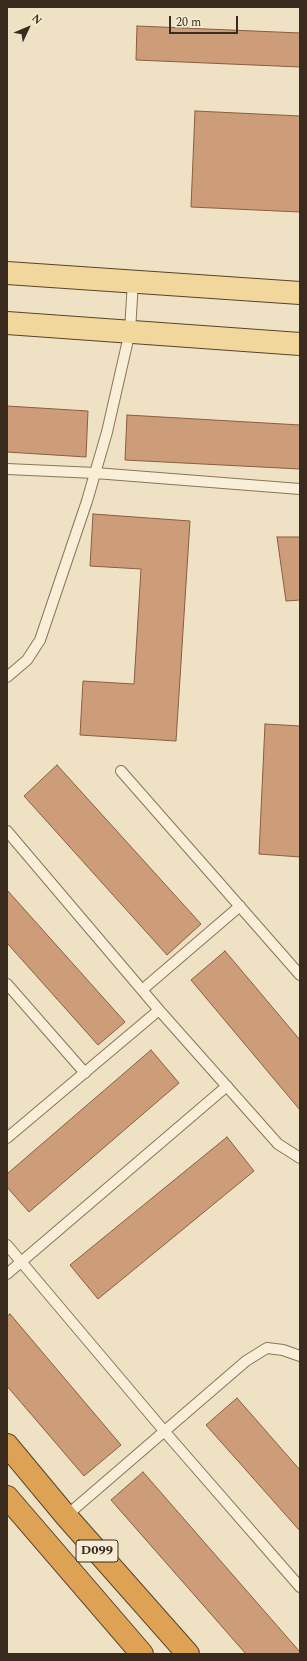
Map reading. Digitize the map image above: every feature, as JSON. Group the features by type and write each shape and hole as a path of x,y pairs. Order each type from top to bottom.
{"highway":[{"name":"D099","path":"7,1445 66,1516 188,1654"},
{"name":"D099","path":"7,1497 142,1654"}],"main road":[{"path":"7,274 300,293"},
{"path":"7,323 300,344"}],"lane":[{"path":"7,677 27,660 40,640 95,473 107,432 130,331 133,281"},
{"path":"7,469 95,473 300,489"},
{"path":"121,771 300,975"},
{"path":"7,831 159,1010 278,1144 300,1158"},
{"path":"142,990 240,906"},
{"path":"7,984 85,1073"},
{"path":"7,1138 159,1010"},
{"path":"7,1274 227,1086"},
{"path":"7,1246 165,1432 300,1587"},
{"path":"66,1516 246,1362 267,1348 283,1350 300,1356"}],"building":[{"path":"137,26 300,33 300,67 136,60"},
{"path":"195,111 300,116 300,212 191,207"},
{"path":"7,406 88,411 86,457 7,452"},
{"path":"127,415 300,425 300,469 125,460"},
{"path":"93,514 190,521 176,741 80,735 83,681 134,684 141,569 90,566"},
{"path":"277,537 300,537 300,600 286,601"},
{"path":"265,724 300,726 300,857 259,854"},
{"path":"57,765 201,924 167,955 24,796"},
{"path":"7,890 125,1022 98,1045 7,943"},
{"path":"225,951 300,1040 300,1110 191,980"},
{"path":"151,1050 179,1083 29,1212 7,1187 7,1174"},
{"path":"227,1137 254,1171 98,1299 70,1265"},
{"path":"10,1314 121,1445 84,1476 7,1386 7,1316"},
{"path":"237,1398 300,1470 300,1531 206,1425"},
{"path":"143,1472 300,1652 300,1654 246,1654 111,1500"}]}
